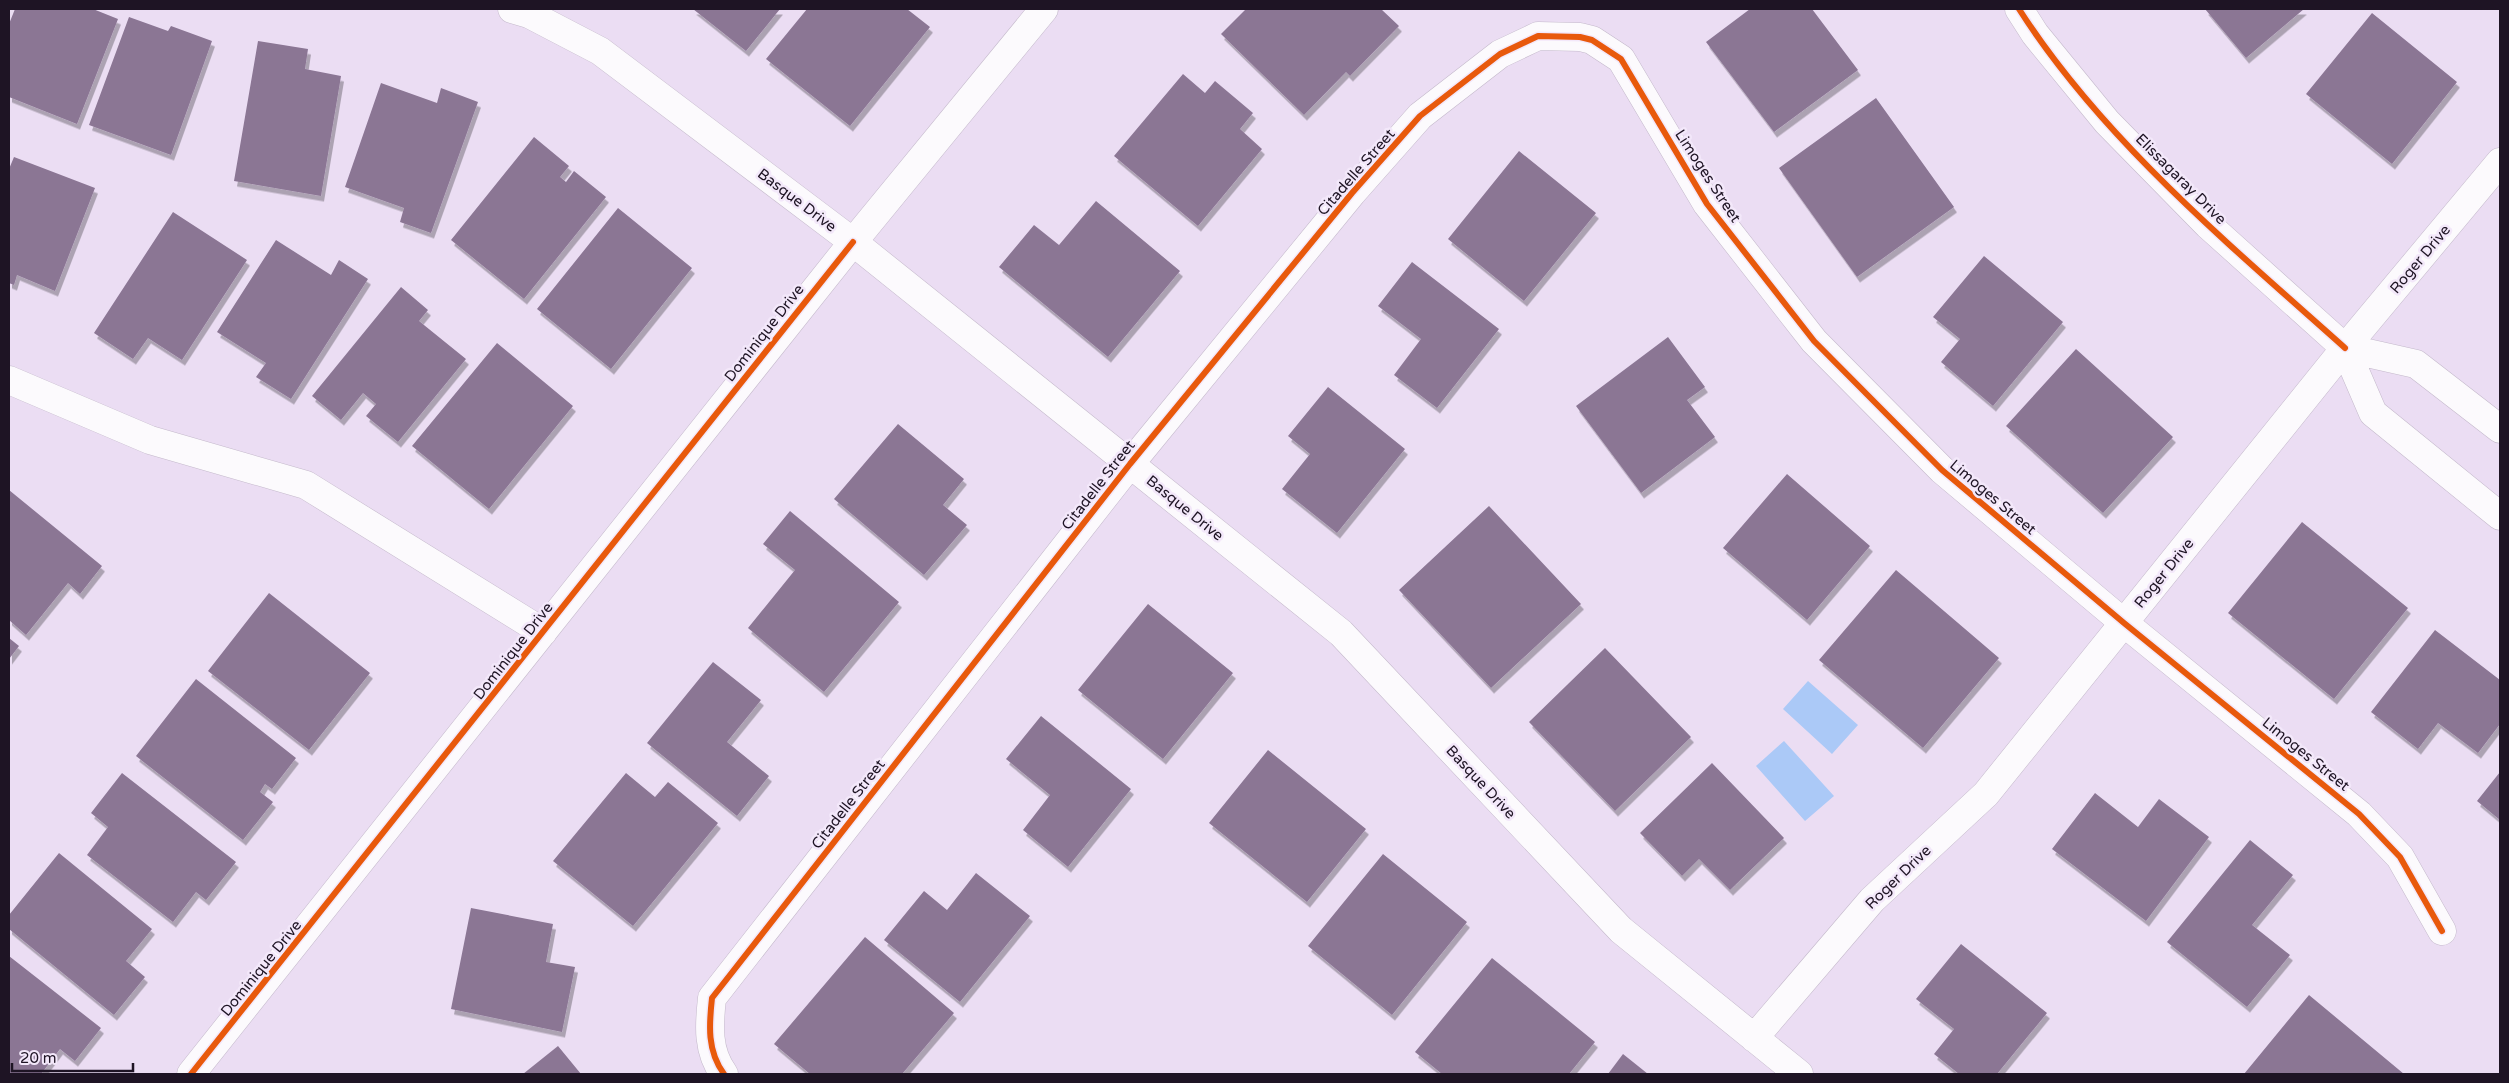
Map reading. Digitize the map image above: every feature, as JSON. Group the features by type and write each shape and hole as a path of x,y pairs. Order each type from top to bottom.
{"street":[{"name":"Basque Drive","path":"512,9 529,14 600,51 853,242 1340,634 1621,930 1799,1074"},
{"name":"Dominique Drive","path":"191,1074 853,242 1044,9"},
{"name":"Elissagaray Drive","path":"2019,9 2035,34 2107,122 2208,225 2345,348 2373,413 2500,516"},
{"name":"Citadelle Street","path":"724,1074 715,1062 708,1030 712,998 1130,464 1352,193 1420,116 1500,54 1538,36 1580,37"},
{"name":"Limoges Street","path":"1580,37 1592,40 1621,59 1708,204 1814,341 1942,470 2124,623 2359,814 2400,857 2442,931"},
{"name":"Roger Drive","path":"1754,1038 1872,900 1986,794 2345,348 2500,162"},
{"name":"Elissagaray Drive","path":"2345,348 2416,364 2500,429"},
{"path":"9,380 150,440 306,485 543,632"}],"water":[{"path":"1808,681 1858,725 1832,754 1783,709"},
{"path":"1784,741 1834,796 1805,821 1756,766"}],"building":[{"path":"15,9 93,9 118,19 77,124 9,97 9,24"},
{"path":"693,9 780,9 746,51"},
{"path":"807,9 907,9 930,27 850,126 766,59"},
{"path":"1246,9 1381,9 1399,26 1350,76 1346,72 1304,115 1221,34"},
{"path":"1750,9 1812,9 1858,70 1774,132 1706,42"},
{"path":"2205,9 2304,9 2246,58"},
{"path":"2372,13 2457,82 2392,164 2306,94"},
{"path":"129,17 168,31 171,26 212,41 171,155 89,125"},
{"path":"258,41 308,49 305,69 341,76 321,196 234,181"},
{"path":"1183,74 1205,93 1215,81 1253,113 1240,129 1262,149 1198,226 1114,156"},
{"path":"381,83 437,103 441,88 478,102 431,233 400,222 404,208 345,187"},
{"path":"1876,98 1954,207 1857,277 1779,168"},
{"path":"534,137 569,166 560,177 566,182 574,171 606,197 524,299 451,240"},
{"path":"1519,151 1596,213 1524,301 1448,239"},
{"path":"14,157 95,188 55,291 17,275 14,285 9,283 9,169"},
{"path":"1096,201 1180,271 1108,357 999,267 1034,225 1059,245"},
{"path":"618,208 692,268 611,369 537,309"},
{"path":"173,212 247,260 182,360 148,338 133,359 94,333"},
{"path":"276,240 331,275 339,260 368,279 291,399 256,377 266,363 217,332"},
{"path":"1984,256 2063,322 1993,406 1941,362 1960,339 1933,317"},
{"path":"1412,262 1499,329 1437,408 1394,375 1421,339 1378,306"},
{"path":"401,287 428,310 419,321 466,359 398,442 366,416 376,404 363,393 341,420 312,396"},
{"path":"1668,337 1705,387 1687,400 1715,437 1641,493 1576,406"},
{"path":"497,343 573,406 489,509 412,446"},
{"path":"2076,349 2173,437 2103,513 2006,426"},
{"path":"1328,387 1405,449 1337,533 1282,489 1310,454 1288,436"},
{"path":"898,424 964,479 943,505 967,525 924,575 834,499"},
{"path":"1787,474 1870,546 1807,620 1723,548"},
{"path":"9,490 102,566 80,594 68,583 26,635 9,620"},
{"path":"1489,506 1581,604 1491,688 1399,590"},
{"path":"790,511 899,602 824,692 748,628 795,570 763,544"},
{"path":"2302,522 2408,608 2334,699 2228,613"},
{"path":"1896,570 1999,658 1923,748 1819,660"},
{"path":"269,593 370,673 309,750 208,671"},
{"path":"1148,604 1233,673 1163,759 1078,690"},
{"path":"2435,630 2500,680 2500,724 2478,753 2438,723 2418,749 2371,712"},
{"path":"9,638 19,646 9,659"},
{"path":"1605,648 1691,737 1615,811 1529,722"},
{"path":"713,662 761,700 727,742 769,776 737,816 647,743"},
{"path":"196,679 296,758 272,789 265,784 260,792 273,802 243,840 136,756"},
{"path":"1041,716 1131,789 1068,867 1023,830 1050,795 1006,759"},
{"path":"1268,750 1366,829 1307,902 1209,823"},
{"path":"1712,763 1784,838 1730,890 1699,859 1682,876 1640,833"},
{"path":"2500,772 2500,820 2477,801"},
{"path":"122,773 236,862 206,900 196,892 173,922 87,855 108,827 91,813"},
{"path":"626,773 655,797 668,782 718,823 633,926 553,861"},
{"path":"2095,793 2138,827 2159,799 2209,837 2146,921 2052,849"},
{"path":"2250,840 2293,875 2252,925 2290,955 2247,1007 2167,942"},
{"path":"59,853 152,929 126,961 145,977 114,1015 9,929 9,915"},
{"path":"1383,854 1467,922 1392,1015 1308,946"},
{"path":"976,873 1030,916 960,1002 884,940 924,891 947,910"},
{"path":"471,908 553,924 546,962 575,967 562,1032 451,1009"},
{"path":"865,937 954,1013 902,1074 810,1074 774,1044"},
{"path":"1961,944 2047,1013 1997,1074 1959,1074 1934,1054 1954,1029 1916,999"},
{"path":"9,956 101,1028 75,1061 60,1049 41,1074 9,1074"},
{"path":"1492,958 1595,1042 1569,1074 1442,1074 1415,1052"},
{"path":"2309,995 2404,1074 2244,1074"},
{"path":"558,1046 581,1074 523,1074"},
{"path":"1623,1054 1648,1074 1608,1074"}],"cycle path":[{"path":"2019,9 2052,57 2089,102 2170,189 2345,348"},
{"path":"724,1074 718,1065 712,1047 710,1028 712,998 1130,464 1352,193 1420,116 1500,54 1538,36 1580,37 1592,40 1621,59 1707,204 1814,341 1942,470 2124,623 2359,814 2400,857 2442,931"},
{"path":"191,1074 853,242"}]}
